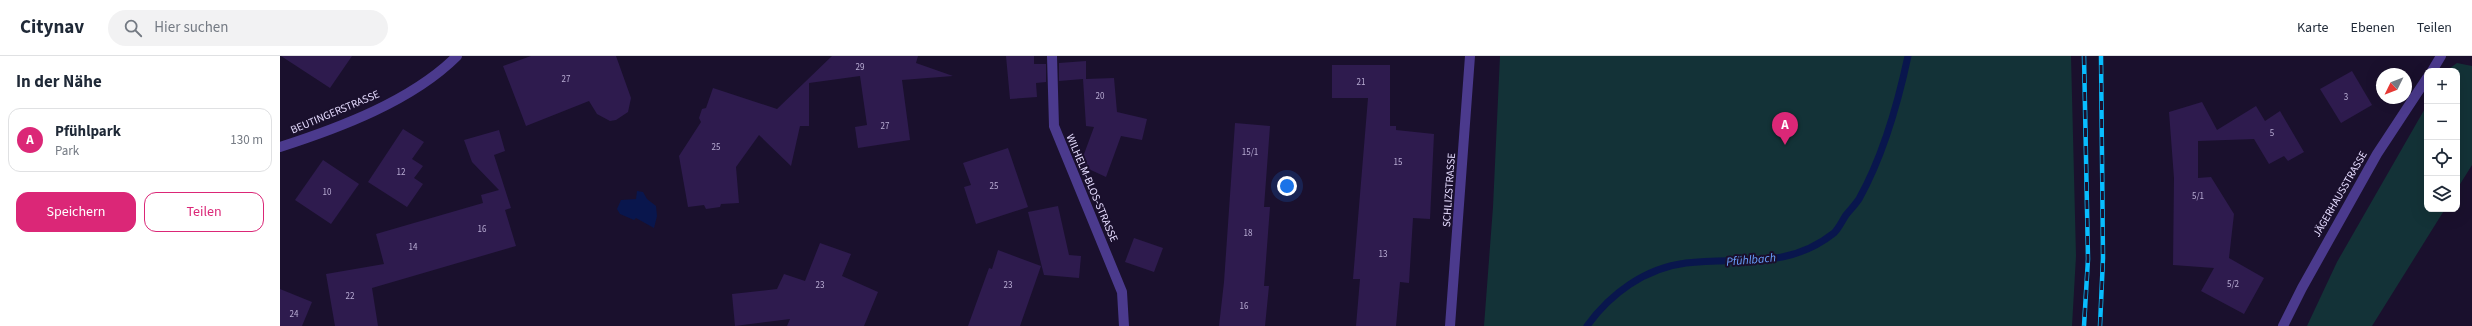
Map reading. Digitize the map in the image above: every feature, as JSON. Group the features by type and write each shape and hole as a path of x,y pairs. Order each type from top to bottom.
{"street":[{"name":"BEUTINGERSTRASSE","path":"280,147 313,137 368,114 410,90 456,56"},
{"name":"WILHELM-BLOS-STRASSE","path":"1052,56 1054,126 1122,292 1124,326"},
{"name":"SCHLIZSTRASSE","path":"1450,326 1470,56"},
{"path":"2434,68 2441,56"},
{"name":"JÄGERHAUSSTRASSE","path":"2283,326 2309,274 2376,154 2424,82"}],"green space":[{"path":"1500,56 2071,56 2076,256 2072,326 1484,326 1493,207"},
{"path":"2457,63 2472,66 2472,165 2460,184 2460,68 2450,68"},
{"path":"2424,110 2424,212 2443,212 2372,326 2307,326 2337,262"}],"shaded area":[{"path":"637,191 643,192 647,199 656,206 657,216 654,228 636,218 634,220 620,214 617,209 621,200 636,199"}],"building":[{"path":"281,56 352,56 330,88"},
{"path":"531,56 616,56 631,98 628,112 616,120 610,121 597,114 589,101 526,126 503,66"},
{"path":"832,56 918,56 916,63 953,76 902,80 910,140 858,148 855,127 867,125 860,76 809,83 809,126 800,126 791,166 759,135 736,167 739,203 721,204 720,207 706,209 704,205 688,207 679,156 701,122 699,118 702,109 706,108 713,88 777,109"},
{"path":"1006,56 1034,56 1034,64 1046,64 1046,82 1036,83 1037,97 1010,99"},
{"path":"1086,61 1086,79 1114,78 1117,112 1147,119 1142,140 1121,136 1106,177 1080,165 1094,127 1086,126 1083,79 1059,81 1059,63"},
{"path":"1332,65 1390,65 1390,126 1396,126 1396,130 1434,134 1430,219 1413,218 1409,283 1400,282 1396,326 1356,326 1360,279 1353,279 1368,98 1332,98"},
{"path":"2352,71 2372,105 2341,123 2320,89"},
{"path":"2202,102 2217,130 2256,106 2265,121 2280,111 2304,152 2288,161 2284,156 2269,164 2254,139 2198,141 2198,178 2211,177 2234,214 2229,258 2264,278 2244,314 2201,291 2214,268 2173,265 2174,178 2169,112"},
{"path":"1235,123 1270,126 1264,207 1270,207 1264,286 1269,286 1265,326 1219,326 1224,282"},
{"path":"403,129 424,142 412,159 423,166 414,178 423,184 407,207 368,182"},
{"path":"499,130 505,151 494,155 511,208 505,210 516,246 372,288 378,326 335,326 326,274 384,264 376,234 483,203 481,195 499,190 472,162 464,140"},
{"path":"1008,148 1028,207 976,224 964,187 971,185 963,163"},
{"path":"323,160 359,184 331,224 295,200"},
{"path":"1058,206 1069,255 1081,256 1079,278 1044,275 1028,212"},
{"path":"1134,238 1163,248 1154,272 1125,262"},
{"path":"820,243 851,254 842,276 878,292 864,326 787,326 790,319 735,326 732,294 777,289 784,274 805,281"},
{"path":"998,250 1041,266 1020,326 968,326 989,268 992,269"},
{"path":"280,289 312,302 302,326 280,326"}],"waterway":[{"name":"Pfühlbach","path":"1587,326 1606,303 1618,293 1630,284 1656,270 1686,263 1706,261 1762,260 1780,257 1798,253 1816,245 1834,233 1859,199 1868,182 1889,129 1900,92 1908,56"}],"railway":[{"path":"2084,56 2088,259 2084,326"},
{"path":"2100,326 2103,258 2101,56"}],"place":[{"name":"Pfühlpark","path":"1785,145"}]}
